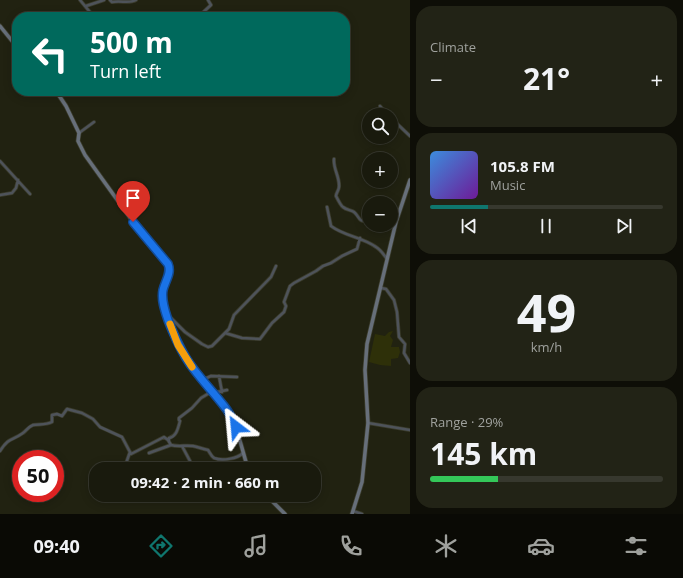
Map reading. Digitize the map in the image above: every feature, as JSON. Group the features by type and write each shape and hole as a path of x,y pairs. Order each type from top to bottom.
{"main road":[{"path":"0,26 12,41"},
{"path":"60,96 79,133 78,141 85,155 141,233 168,264 169,272 165,283 163,297 168,318 178,345 186,359 210,391 225,406 236,427 246,462"},
{"path":"398,216 410,180"},
{"path":"353,513 362,482 368,423 365,370 366,355 394,232"},
{"path":"273,502 285,514"}],"street":[{"path":"80,0 90,12"},
{"path":"86,6 108,0 112,2 122,1 129,3 136,0"},
{"path":"203,12 211,5 208,0"},
{"path":"79,133 94,122"},
{"path":"398,125 410,136"},
{"path":"334,160 334,168 340,187 336,196 342,207 355,212 359,219 362,220"},
{"path":"0,161 30,194"},
{"path":"0,195 12,193 16,188 18,180"},
{"path":"327,207 331,226 360,238 376,247 387,259"},
{"path":"225,333 242,338 260,339 272,323 284,312 286,306 284,302 290,286 323,266 331,264 342,256 357,249 360,238"},
{"path":"168,318 170,317 185,332 208,347 215,344 229,329 234,315 272,277 276,266"},
{"path":"381,288 386,289 394,300 397,312 399,337 405,344 404,352 410,363"},
{"path":"202,380 211,376 237,377"},
{"path":"219,376 222,392"},
{"path":"168,440 179,428 179,418 192,408 201,398 210,391 222,392 227,390"},
{"path":"0,450 6,442 23,433 28,428 33,425 47,425 52,422 52,415 58,414 62,416 67,409 82,413 93,419 100,427 122,437 130,452 126,462"},
{"path":"368,423 410,430"},
{"path":"130,452 132,454 164,437 171,445"},
{"path":"149,453 171,445 191,446 208,450 212,457 216,458 231,459 240,456 243,453"},
{"path":"182,446 190,462"},
{"path":"353,513 362,514"}],"green space":[{"path":"393,331 390,336 393,340 391,347 399,347 400,352 398,358 391,359 391,366 369,362 375,334 385,336 389,332"}],"slow traffic":[{"path":"170,324 178,345 192,367"}],"route":[{"path":"133,222 168,264 169,272 163,290 163,297 168,318 178,345 186,359 211,392 225,406 236,427"}]}
